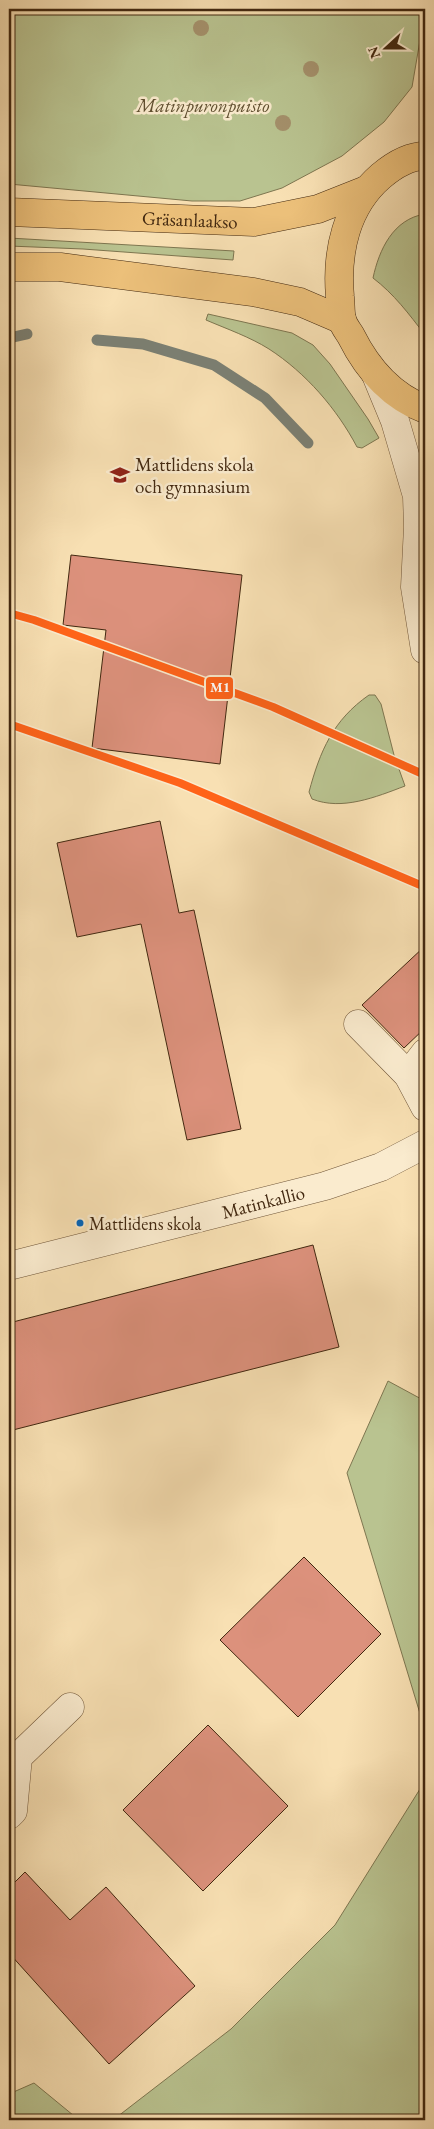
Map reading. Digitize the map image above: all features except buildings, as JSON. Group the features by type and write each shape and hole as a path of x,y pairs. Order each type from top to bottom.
{"main road":[{"path":"421,149 388,170 366,190 347,224 340,253 339,284 342,320 357,349 376,375 390,389 425,409"},
{"name":"Gräsanlaakso","path":"9,212 254,222 318,209 366,190"},
{"path":"9,267 60,267 254,292 300,302 342,320"}],"street":[{"path":"376,375 395,421 416,496 418,527 415,587 425,650"},
{"path":"358,1024 408,1075 425,1107"},
{"path":"408,1075 425,1053"},
{"name":"Matinkallio","path":"9,1266 325,1186 382,1168 425,1144"},
{"path":"9,1815 12,1811 12,1774 18,1757 70,1707"}],"green space":[{"name":"Matinpuronpuisto","path":"9,9 425,9 425,11 412,87 384,122 342,156 282,188 240,201 192,201 9,184"},
{"path":"425,214 425,335 407,312 373,278 379,257 389,237 404,222"},
{"path":"9,238 234,251 233,260 83,249 9,246"},
{"path":"208,314 292,333 313,345 330,364 379,438 362,448 357,447 330,406 296,369 262,345 206,320"},
{"path":"369,695 375,695 381,704 394,755 405,786 371,798 347,803 335,804 312,799 309,792 323,750 346,715"},
{"path":"388,1381 425,1401 425,1730 347,1473"},
{"path":"425,1781 425,2120 113,2120 231,2029 335,1925"},
{"path":"34,2083 79,2120 9,2120 9,2094"}],"waterway":[{"path":"9,338 27,334"},
{"path":"97,340 143,344 214,365 265,398 308,443"}],"transit line":[{"name":"M1","path":"9,613 34,620 273,707 425,775"},
{"name":"M1","path":"9,724 180,783 425,887"}],"place":[{"name":"Mattlidens skola och gymnasium","path":"120,475"},
{"name":"Mattlidens skola","path":"80,1223"}]}
